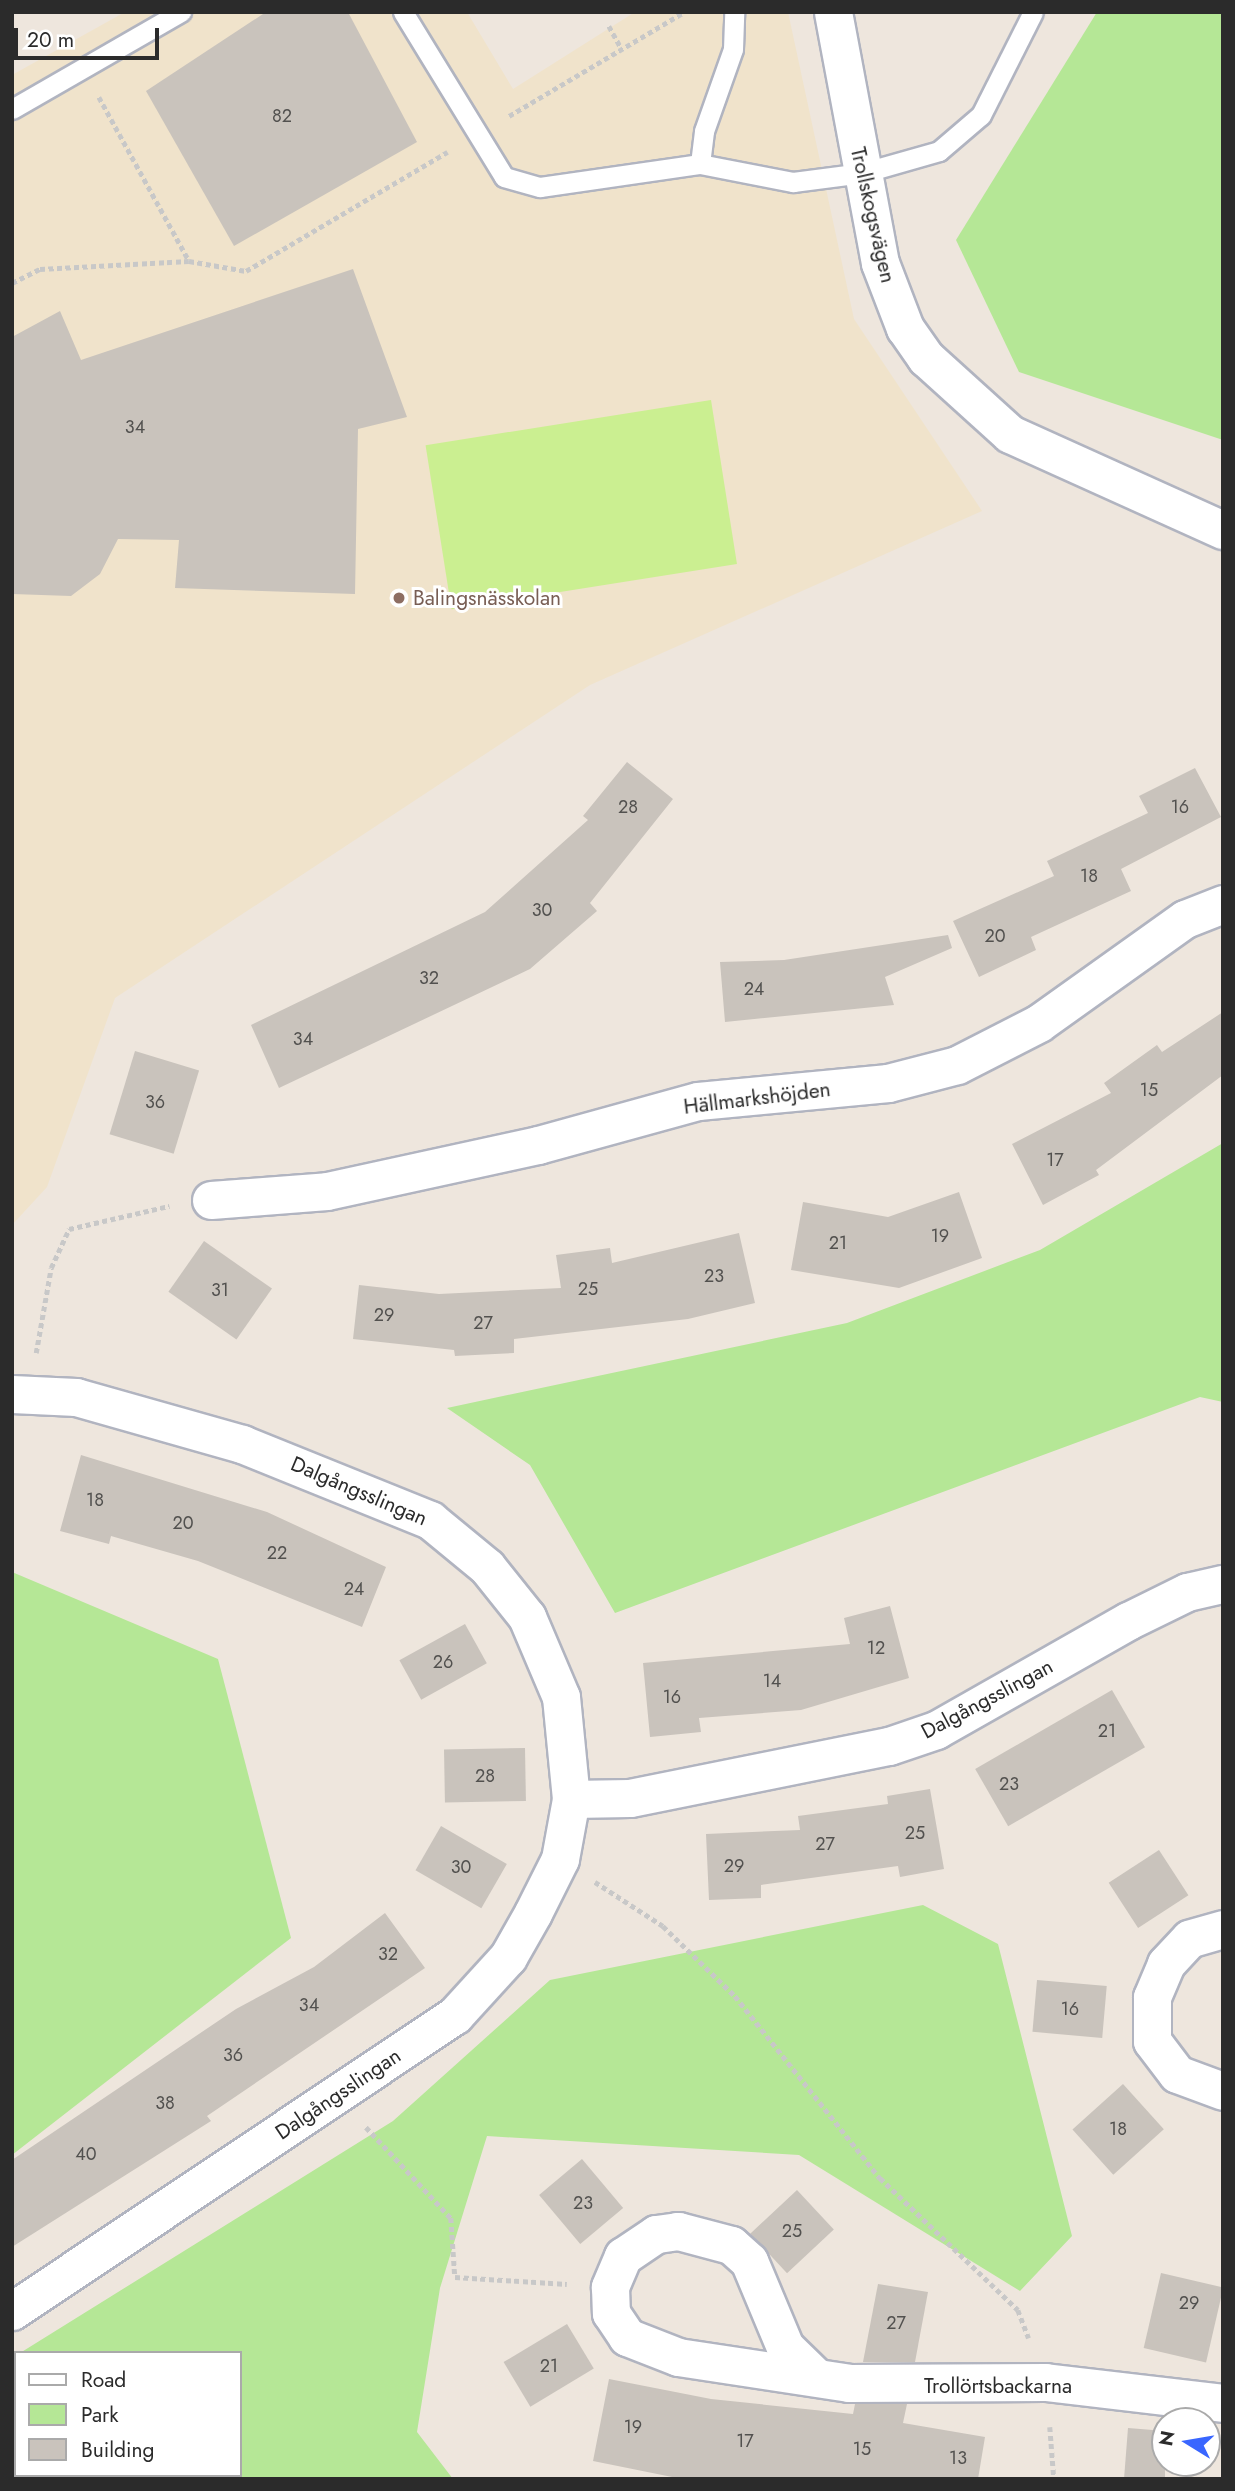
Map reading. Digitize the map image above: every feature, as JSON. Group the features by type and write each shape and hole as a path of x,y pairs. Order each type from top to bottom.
{"street":[{"name":"Trollskogsvägen","path":"833,12 862,173 893,299 905,328 950,386 1010,434 1223,530"},
{"name":"Hällmarkshöjden","path":"211,1200 327,1191 538,1145 698,1101 888,1083 957,1065 1039,1023 1185,919 1223,904"},
{"name":"Dalgångsslingan","path":"12,1394 76,1397 242,1444 430,1520 487,1567 527,1617 561,1697 571,1800 560,1859 508,1957 455,2015 12,2311"},
{"name":"Dalgångsslingan","path":"571,1800 631,1798 889,1746 936,1730 1128,1621 1188,1592 1223,1584"},
{"path":"1223,1929 1189,1939 1166,1964 1152,1997 1152,2041 1177,2074 1223,2091"},
{"path":"610,2287 623,2256 656,2234 678,2231 719,2240 749,2261 785,2347 816,2377"},
{"name":"Trollörtsbackarna","path":"610,2287 611,2313 627,2337 649,2349 816,2377 934,2387 1045,2382 1223,2403"}],"lane":[{"path":"12,109 181,12"},
{"path":"403,12 504,177 522,185 700,164 793,182 862,173 939,151 959,138 981,115 1033,12"},
{"path":"700,164 704,131 733,49 734,12"}],"path":[{"path":"478,134 684,12"},
{"path":"609,26 621,48"},
{"path":"83,69 189,261"},
{"path":"12,283 40,269 189,261 246,271 449,151 455,161"},
{"path":"35,1362 51,1268 69,1228 211,1200"},
{"path":"560,1859 663,1926 736,1996 880,2178 1018,2310 1045,2382 1055,2479"},
{"path":"336,2095 451,2218 455,2277 610,2287"}],"shaded area":[{"name":"Balingsnässkolan","path":"125,12 467,12 513,89 635,12 788,12 854,319 982,511 590,685 115,998 47,1187 12,1225 12,75"}],"green space":[{"path":"1097,12 1223,12 1223,440 1019,372 956,240"},
{"path":"711,400 737,564 452,609 426,445"},
{"path":"1223,1143 1223,1402 1200,1397 615,1613 530,1465 447,1408 847,1323 1040,1250"},
{"path":"12,1572 218,1659 291,1938 12,2155"},
{"path":"923,1905 998,1944 1072,2236 1020,2291 799,2155 487,2136 440,2288 417,2432 453,2479 12,2479 14,2417 14,2477 242,2477 242,2351 23,2351 393,2121 550,1980"}],"building":[{"path":"266,12 348,12 417,142 234,246 146,91"},
{"path":"353,269 407,417 358,429 355,594 175,588 179,540 118,539 100,574 71,596 12,594 12,337 60,311 81,360"},
{"path":"627,762 673,799 590,903 597,911 530,969 279,1088 251,1025 485,912 588,820 583,816"},
{"path":"1195,768 1221,817 1121,869 1131,891 1031,937 1036,950 979,977 953,921 1054,876 1047,861 1148,813 1139,796"},
{"path":"948,935 952,948 885,977 894,1005 725,1022 720,962 784,960"},
{"path":"1223,1012 1223,1075 1096,1170 1099,1175 1043,1205 1012,1144 1111,1093 1104,1083 1157,1045 1162,1052"},
{"path":"135,1051 199,1071 174,1154 110,1134"},
{"path":"959,1192 982,1258 899,1288 791,1270 803,1202 888,1217"},
{"path":"739,1233 755,1303 688,1319 514,1339 514,1353 455,1356 454,1350 353,1339 359,1285 439,1294 561,1288 556,1255 610,1248 612,1263"},
{"path":"204,1241 272,1289 236,1339 168,1292"},
{"path":"81,1455 267,1512 386,1567 362,1627 198,1561 111,1536 109,1544 60,1531"},
{"path":"890,1606 909,1678 801,1710 699,1718 701,1732 650,1737 643,1663 850,1644 844,1618"},
{"path":"465,1624 487,1663 421,1700 399,1660"},
{"path":"1112,1690 1145,1747 1008,1826 975,1769"},
{"path":"525,1748 526,1801 445,1802 444,1749"},
{"path":"930,1789 944,1869 900,1877 898,1866 761,1885 761,1898 709,1900 706,1834 800,1830 798,1816 888,1804 887,1796"},
{"path":"441,1826 507,1864 481,1908 416,1870"},
{"path":"1159,1850 1188,1895 1138,1928 1109,1883"},
{"path":"385,1913 425,1968 207,2116 211,2121 12,2247 12,2160 236,2009 314,1967"},
{"path":"1037,1980 1107,1986 1102,2038 1032,2032"},
{"path":"1123,2084 1164,2129 1113,2175 1072,2130"},
{"path":"582,2159 623,2208 580,2244 539,2195"},
{"path":"797,2190 834,2229 787,2273 750,2234"},
{"path":"1161,2273 1223,2287 1206,2362 1144,2348"},
{"path":"878,2284 928,2292 915,2362 863,2362"},
{"path":"567,2324 594,2369 530,2407 504,2362"},
{"path":"609,2379 711,2399 853,2414 855,2404 907,2404 903,2423 985,2437 978,2479 682,2479 593,2461"},
{"path":"1128,2428 1151,2430 1151,2477 1165,2479 1124,2479"}],"place":[{"name":"Balingsnässkolan","path":"399,598"}]}
